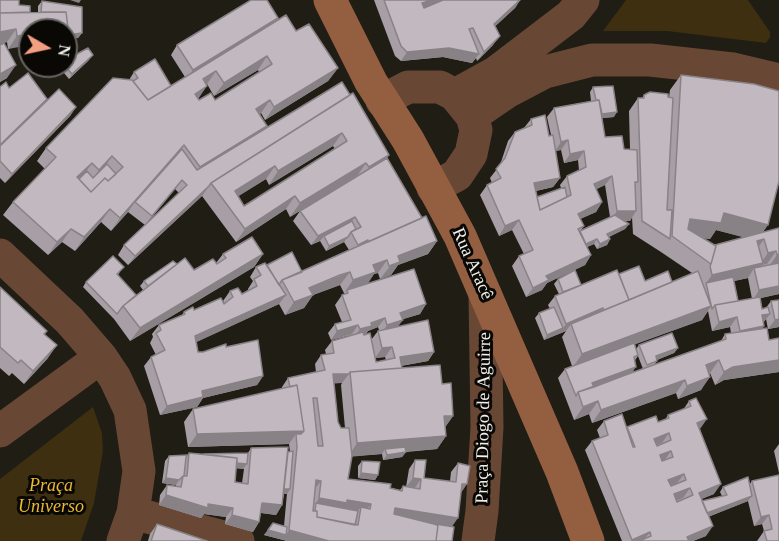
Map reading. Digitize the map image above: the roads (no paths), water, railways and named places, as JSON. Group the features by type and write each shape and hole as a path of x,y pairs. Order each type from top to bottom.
{"street":[{"name":"Rua Aracê","path":"330,0 382,101 460,236 562,472 588,541"},
{"path":"463,106 495,73 577,8 592,60"},
{"path":"463,106 507,92 545,72 592,60 662,61 733,69 779,80"},
{"path":"382,101 408,87 418,85 441,87 463,106 476,130 471,154 457,175 433,188"},
{"path":"0,255 70,321 101,357 115,378 130,410 139,471 128,527 238,541"},
{"name":"Praça Diogo de Aguirre","path":"477,541 482,511 487,427 485,294"},
{"path":"0,430 101,357"}],"park label":[{"name":"Praça Universo","path":"51,496"}]}
